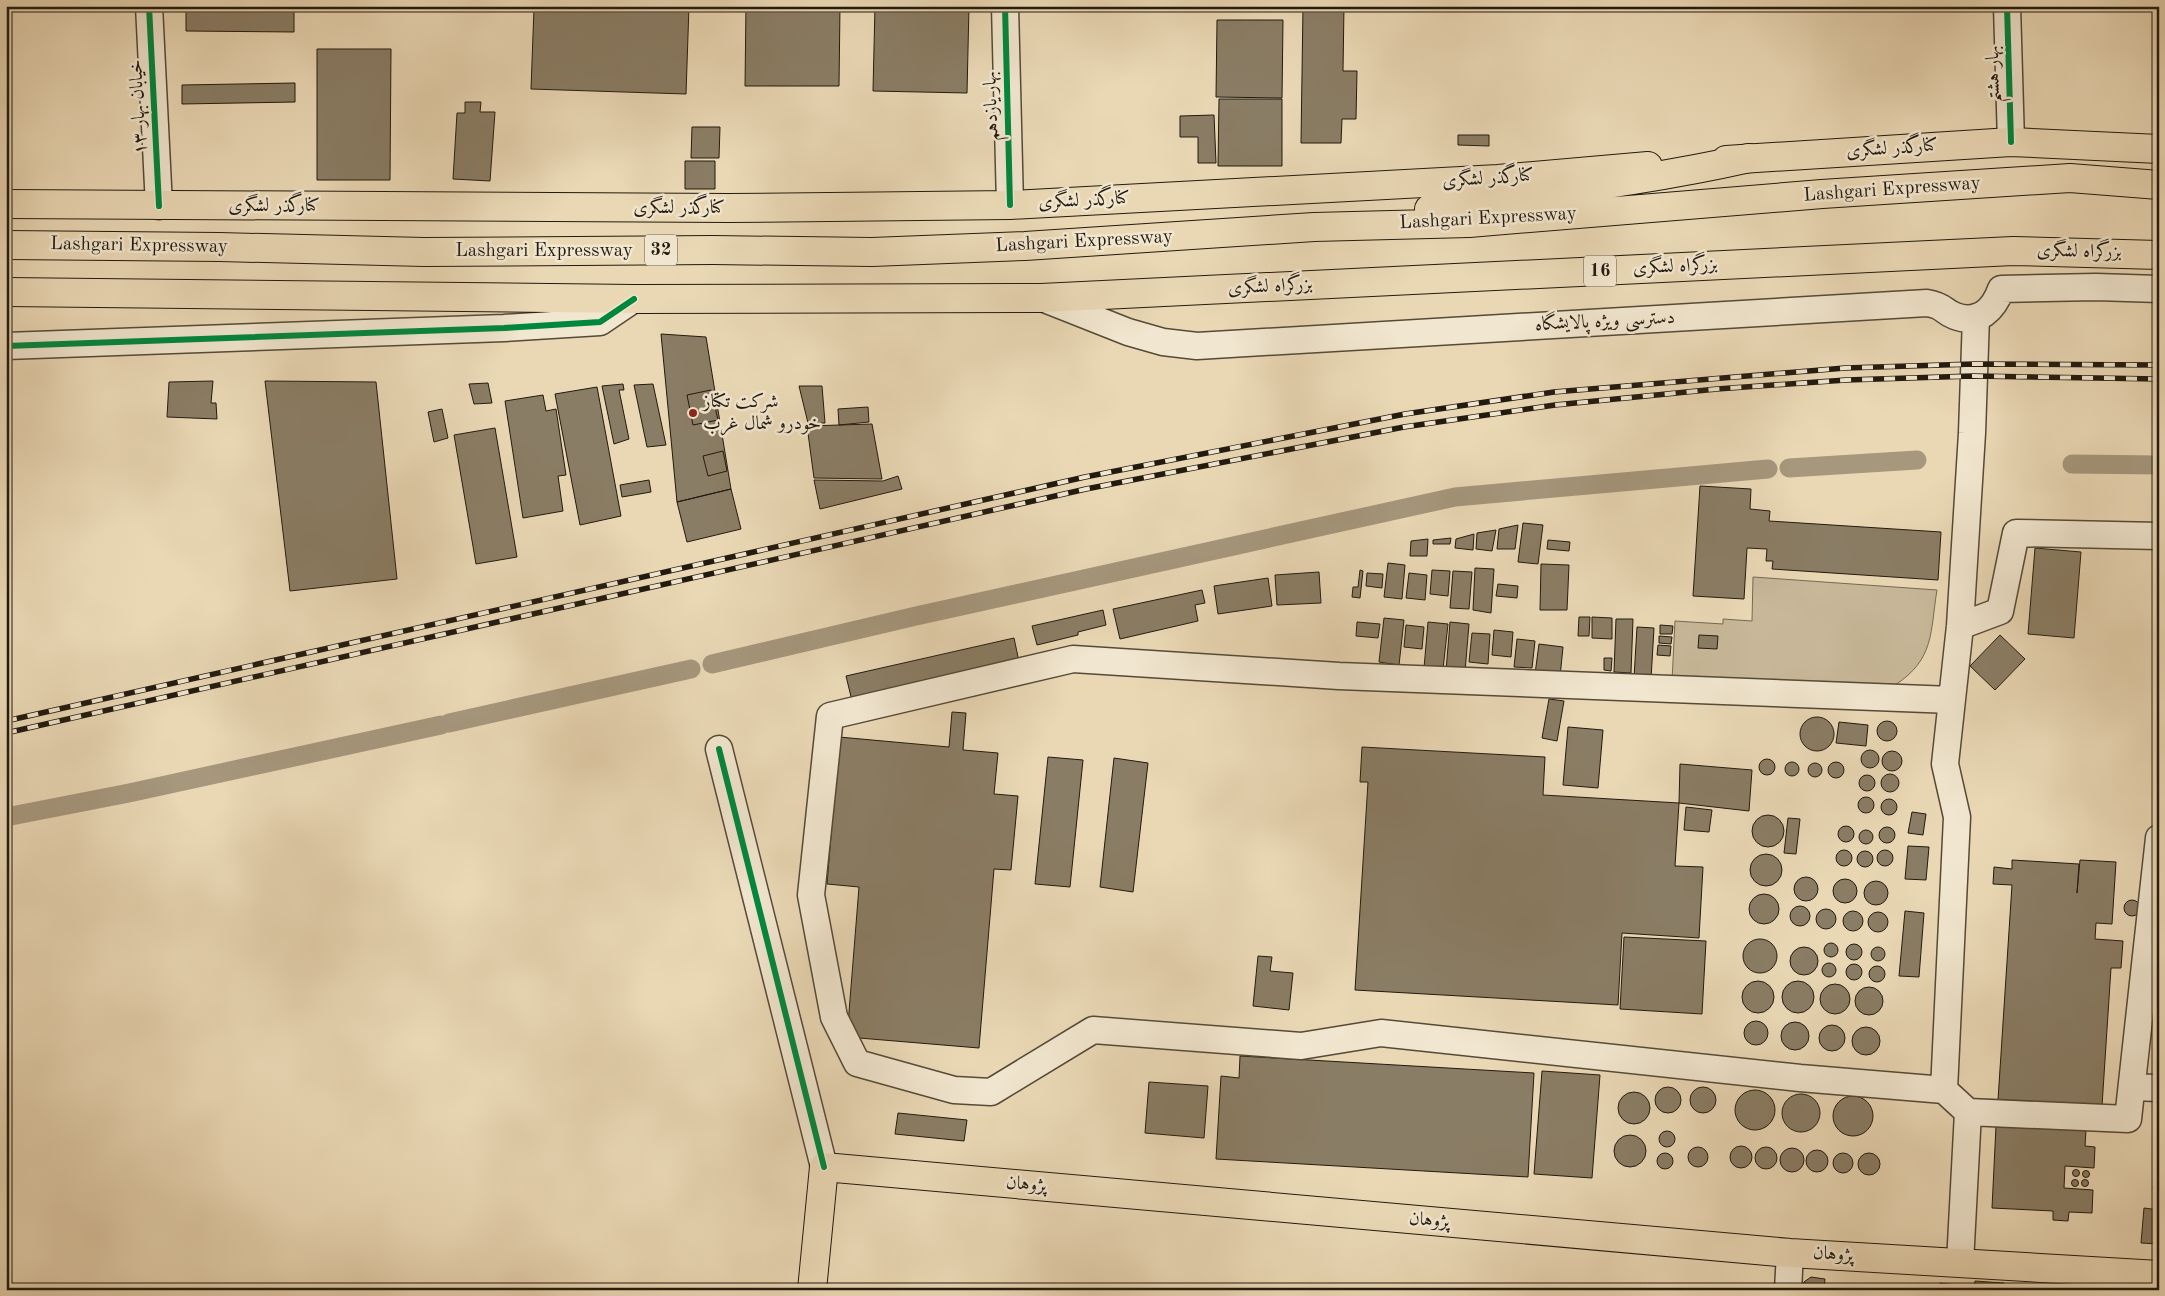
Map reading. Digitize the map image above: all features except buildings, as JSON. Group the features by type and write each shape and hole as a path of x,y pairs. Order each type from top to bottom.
{"main road":[{"name":"کنارگذر لشگری","path":"6,204 729,208 1010,205 1498,179 1748,158 2011,142 2159,149"},
{"path":"1314,227 1683,173 1748,158"},
{"name":"Lashgari Expressway","path":"6,245 219,246 424,252 713,250 872,252 1025,246 1314,227 1469,223 1822,194 2070,178 2159,185"},
{"name":"بزرگراه لشگری","path":"1041,298 2003,252 2152,256"},
{"path":"6,292 634,299 1041,298"},
{"path":"812,1290 824,1166"},
{"name":"پژوهان","path":"824,1166 1790,1253 1960,1263 2106,1281 2159,1275"}],"street":[{"name":"خیابان بهار ۱۳","path":"149,6 159,206"},
{"name":"بهار یازدهم","path":"1005,6 1010,205"},
{"name":"بهار هشتم","path":"2007,6 2011,142"},
{"path":"2096,287 2152,256"},
{"path":"1944,1090 1957,817 1945,764 1960,626 1972,433 1976,317 1992,309 2001,289 2096,287 2159,289"},
{"name":"دسترسی ویژه پالایشگاه","path":"1041,298 1128,332 1163,342 1197,346 1927,303 1940,305 1950,314 1958,317 1976,317"},
{"path":"6,346 504,328 600,322 634,299"},
{"path":"1960,626 2000,611 2016,533 2159,536"},
{"path":"1952,700 1339,676 1073,659 830,716 811,895 834,1017 857,1063 954,1090 990,1092 1093,1030 1302,1046 1381,1033 1800,1078 1944,1090 1968,1112 2128,1119 2154,934 2159,838"},
{"path":"718,749 824,1166"},
{"path":"2132,1087 2159,1088"},
{"path":"1960,1263 1968,1112"},
{"path":"1788,1290 1790,1253"}],"shaded area":[{"path":"1753,577 1937,590 1931,632 1924,655 1908,675 1895,685 1672,681 1675,621 1723,624 1723,619 1752,621"}],"waterway":[{"path":"1789,468 1917,460"},
{"path":"2072,464 2159,465"},
{"path":"712,664 916,616 1455,497 1768,469"},
{"path":"449,723 691,669"},
{"path":"6,817 129,793 441,725"}],"railway":[{"path":"6,721 1085,477 1405,414 1554,392 1845,368 1974,364 2159,365"},
{"path":"6,733 1086,489 1404,427 1555,405 1717,389 1846,380 1973,376 2159,379"}],"cycle path":[{"path":"149,6 159,206"},
{"path":"1005,6 1010,205"},
{"path":"2007,6 2011,142"},
{"path":"6,346 504,328 600,322 634,299"},
{"path":"719,749 824,1167"}],"place":[{"name":"شرکت تکتاز خودرو شمال غرب","path":"693,413"}]}
